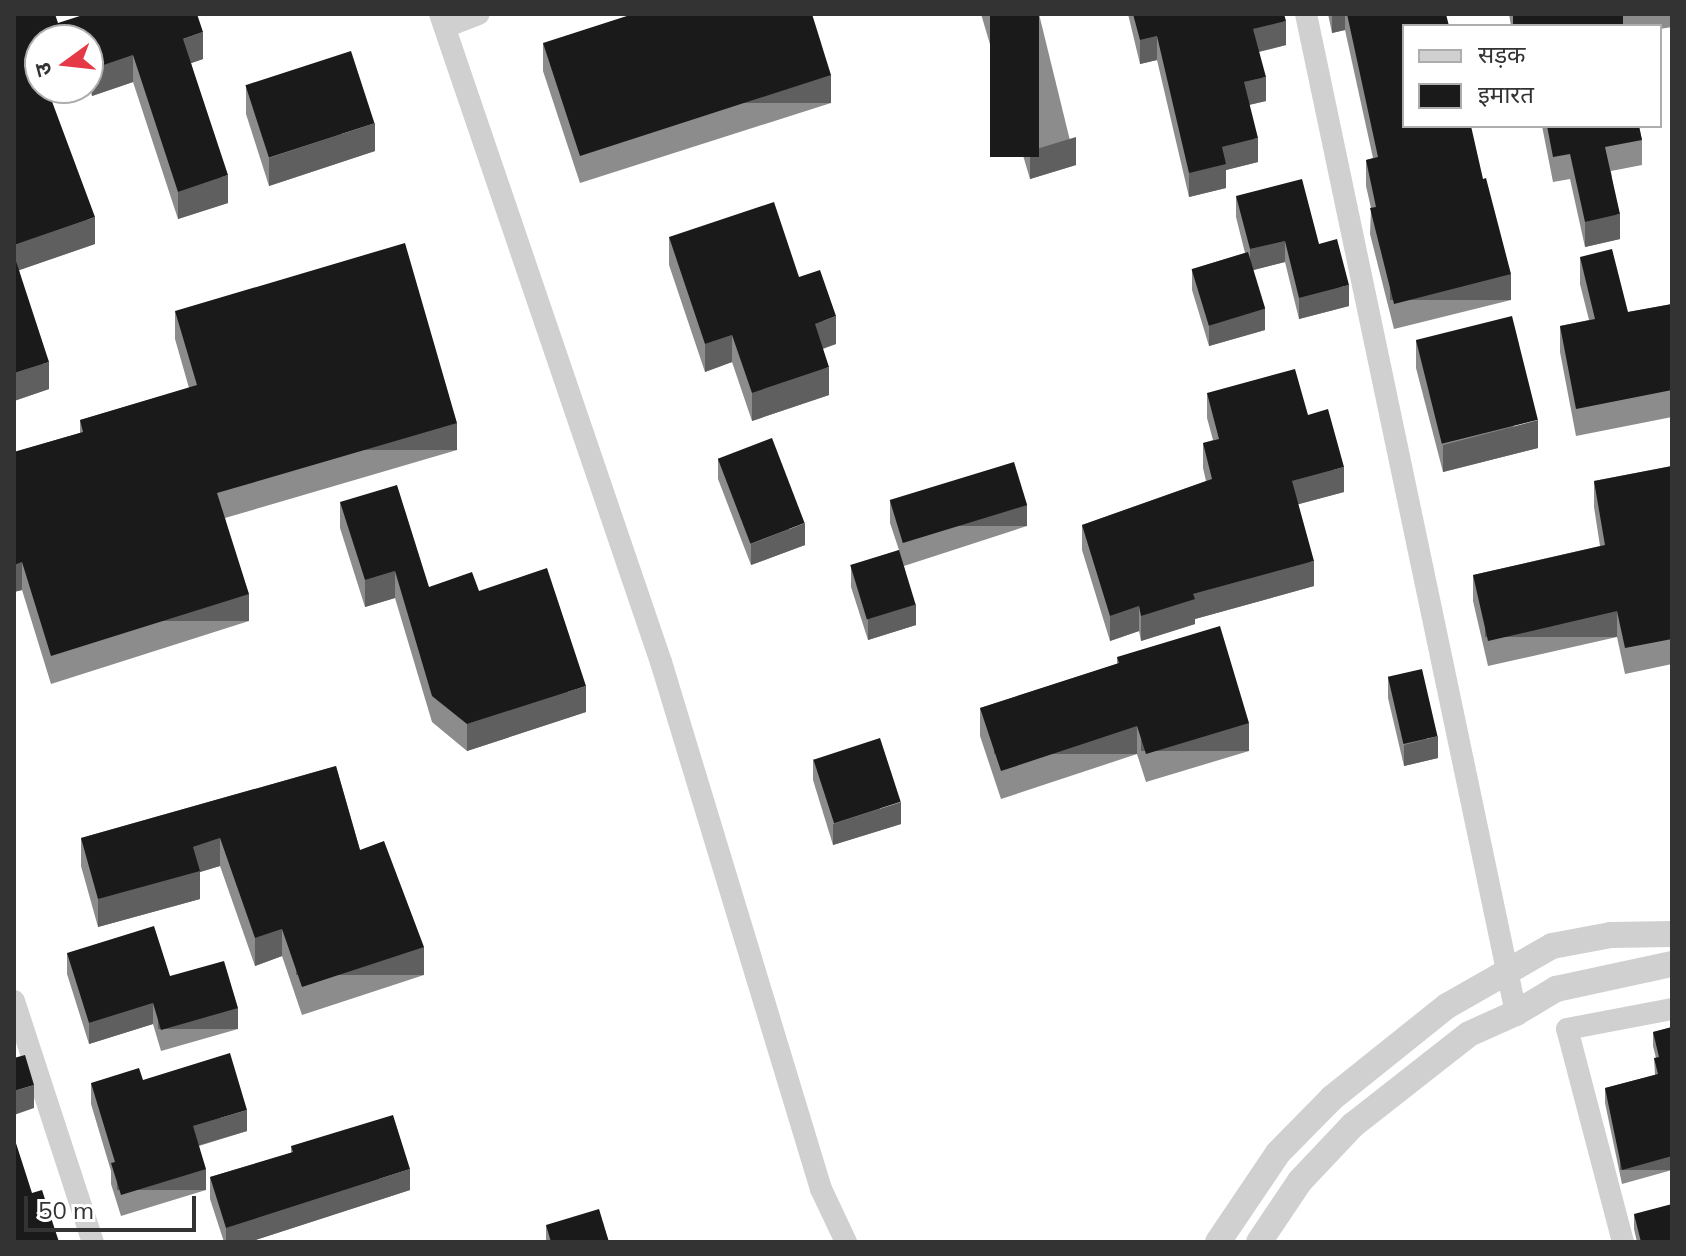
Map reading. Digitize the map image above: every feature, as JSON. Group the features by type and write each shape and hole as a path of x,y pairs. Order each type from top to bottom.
{"street":[{"path":"479,14 443,20 661,662 821,1189 846,1242"},
{"path":"1306,14 1516,1013"},
{"path":"1218,1242 1278,1153 1332,1098 1447,1006 1552,946 1611,935 1672,934"},
{"path":"1259,1242 1300,1181 1353,1125 1469,1034 1516,1013 1556,989 1672,964"},
{"path":"14,1001 93,1242"},
{"path":"1623,1242 1567,1029 1672,1009"}],"building":[{"path":"14,14 55,14 58,23 86,14 197,14 203,32 183,39 228,175 178,192 133,55 104,65 104,24 24,24 24,104 53,104 95,217 14,245"},
{"path":"633,14 812,14 831,75 580,156 543,43"},
{"path":"990,14 1039,14 1039,157 990,157"},
{"path":"1133,14 1284,14 1286,21 1253,29 1266,77 1244,82 1258,138 1222,147 1226,164 1189,173 1157,36 1140,40"},
{"path":"1347,14 1446,14 1448,24 1402,24 1402,128 1471,128 1511,274 1394,304 1370,208 1376,207 1366,160 1378,157"},
{"path":"1513,14 1623,14 1623,24 1513,24"},
{"path":"351,51 374,123 269,158 245,85"},
{"path":"1547,128 1639,128 1642,140 1605,147 1620,214 1585,222 1570,154 1553,157"},
{"path":"1302,179 1319,244 1337,239 1349,285 1299,298 1285,241 1250,249 1236,196"},
{"path":"774,202 799,277 820,270 836,316 815,324 829,367 752,393 732,335 705,344 669,237"},
{"path":"405,243 457,423 217,493 249,594 51,656 22,562 14,565 14,452 83,432 80,420 197,385 175,311"},
{"path":"1612,249 1628,312 1672,304 1672,390 1576,409 1560,326 1595,319 1580,257"},
{"path":"1248,252 1265,308 1209,326 1192,269"},
{"path":"14,255 49,362 14,373"},
{"path":"1512,316 1538,420 1442,444 1416,340"},
{"path":"1295,369 1308,415 1328,409 1344,467 1292,481 1314,561 1193,594 1195,599 1141,616 1139,606 1110,616 1082,525 1212,479 1203,443 1219,439 1207,393"},
{"path":"772,438 805,523 750,544 718,459"},
{"path":"1014,462 1027,505 903,543 890,500"},
{"path":"1672,466 1672,639 1625,648 1617,611 1488,641 1473,575 1605,545 1594,481"},
{"path":"397,485 429,587 472,572 479,591 547,568 586,686 467,724 432,696 395,571 365,580 340,502"},
{"path":"899,550 916,605 867,619 850,565"},
{"path":"1220,626 1249,723 1146,754 1137,726 1001,771 980,708 1119,663 1117,657"},
{"path":"1422,669 1438,736 1403,744 1388,677"},
{"path":"880,738 901,802 834,823 813,760"},
{"path":"336,766 360,850 384,841 424,947 302,987 282,929 255,938 220,838 193,847 200,871 98,899 81,838"},
{"path":"154,926 170,976 224,961 238,1008 161,1030 153,1003 89,1023 67,953"},
{"path":"1672,1027 1672,1156 1622,1170 1605,1088 1658,1074 1654,1058 1659,1057 1653,1032"},
{"path":"230,1053 247,1110 193,1126 206,1169 121,1195 111,1163 115,1162 91,1083 139,1068 143,1080"},
{"path":"25,1055 34,1085 14,1091 14,1058"},
{"path":"393,1115 410,1169 226,1228 210,1177 293,1152 291,1146"},
{"path":"14,1137 32,1193 42,1190 59,1242 14,1242"},
{"path":"1672,1204 1672,1242 1641,1242 1634,1214"},
{"path":"599,1209 609,1242 551,1242 546,1225"}]}
